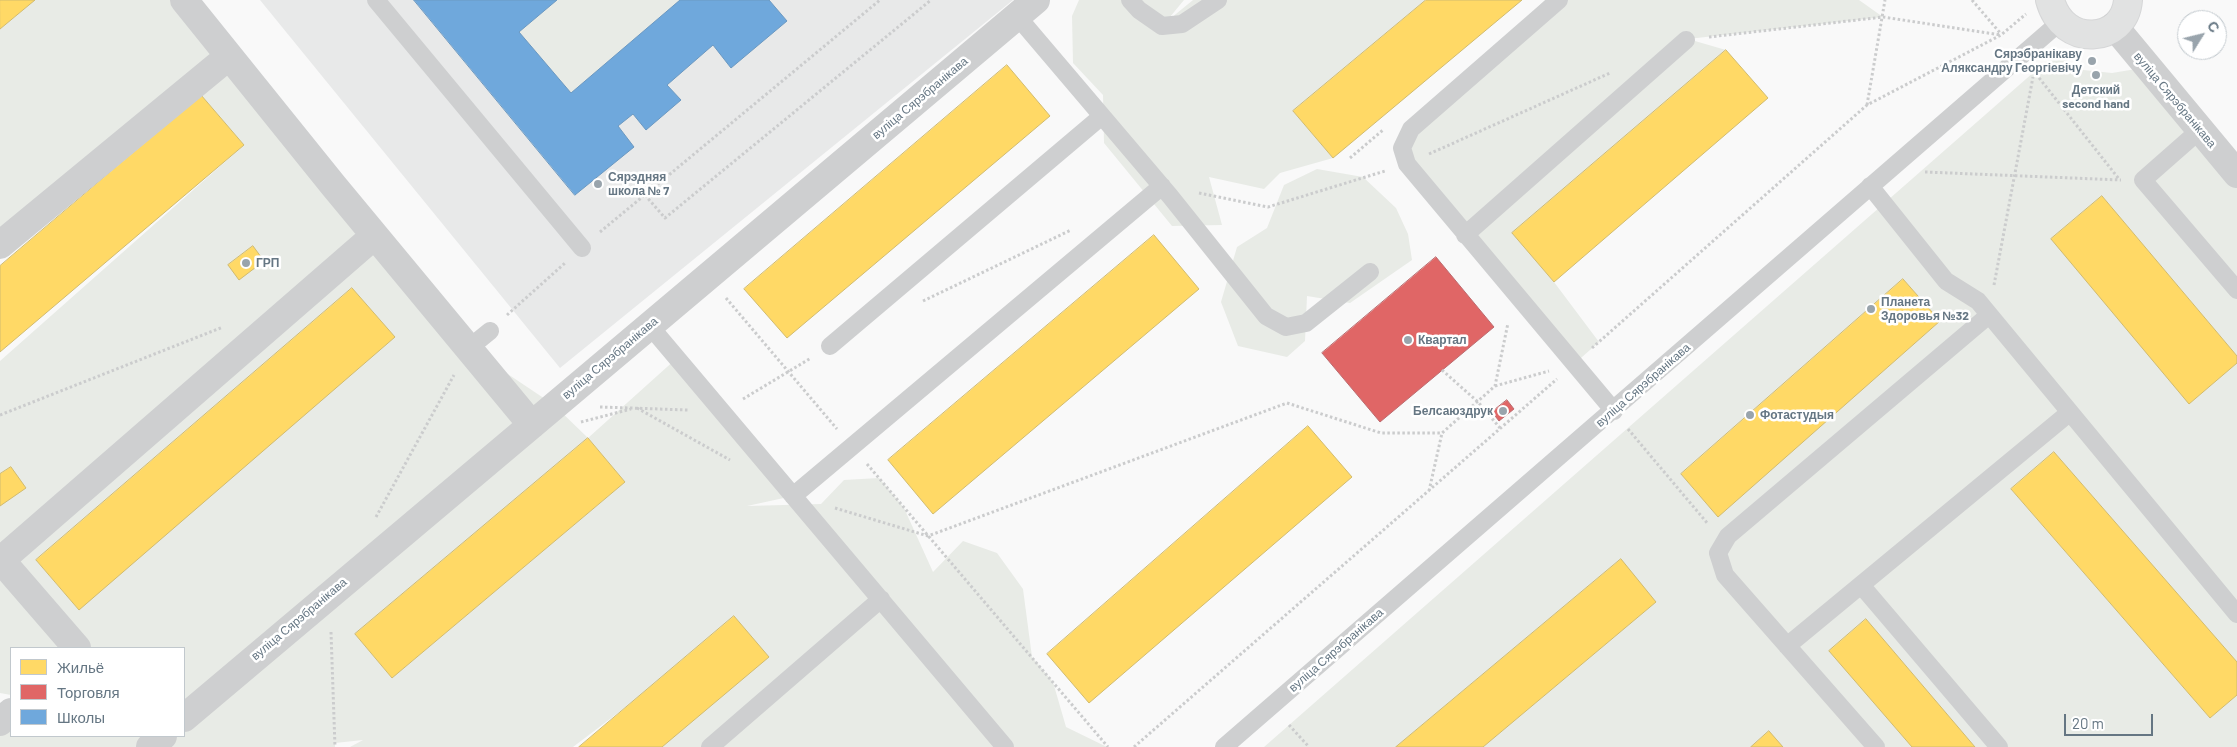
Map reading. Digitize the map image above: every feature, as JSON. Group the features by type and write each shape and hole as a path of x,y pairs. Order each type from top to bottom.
{"street":[{"path":"184,0 374,236 532,425"},
{"path":"2055,11 2069,30 2080,34 2098,33 2114,26 2123,17 2128,0"},
{"name":"вуліца Сярэбранікава","path":"185,717 1026,8"},
{"name":"вуліца Сярэбранікава","path":"2114,26 2237,174"},
{"path":"0,245 228,57"},
{"path":"77,647 0,560 374,236"},
{"path":"0,722 10,713"}],"lane":[{"path":"376,0 582,248"},
{"path":"1130,0 1139,10 1162,26 1182,24 1218,0"},
{"path":"1558,0 1411,128 1402,148 1407,164 1614,411"},
{"path":"1026,8 1102,116 1162,186 1266,316 1286,326 1306,323 1370,272"},
{"name":"вуліца Сярэбранікава","path":"1224,747 1614,411 1870,186 2055,11"},
{"path":"1465,235 1686,40"},
{"path":"830,346 1102,116"},
{"path":"2200,130 2142,180 2237,290"},
{"path":"793,496 1162,186"},
{"path":"1870,186 1946,281 1978,301 2237,614"},
{"path":"1876,747 1724,575 1718,553 1728,536 1988,314"},
{"path":"649,325 1005,747"},
{"path":"468,348 490,331"},
{"path":"1787,646 2070,412"},
{"path":"1861,585 1998,747"},
{"path":"710,747 881,600"}],"path":[{"path":"490,331 582,248 880,0"},
{"path":"645,196 665,218 931,0"},
{"path":"1868,105 1885,0"},
{"path":"1686,40 1883,17 2001,35 1972,0"},
{"path":"1988,314 2034,72"},
{"path":"1922,172 2121,180"},
{"path":"1495,386 1508,326 1509,288"},
{"path":"723,294 1108,747"},
{"path":"0,415 228,326"},
{"path":"376,518 468,348"},
{"path":"1429,491 1442,433 1495,386 1573,364"},
{"path":"1442,370 1478,402 1500,428"},
{"path":"793,496 928,536 1286,403 1381,433 1442,433"},
{"path":"573,424 636,408 732,462"},
{"path":"1614,411 1713,530 1728,536"},
{"path":"331,631 335,747"},
{"path":"1289,724 1309,747"}],"shaded area":[{"path":"35,0 185,0 469,348 554,405 588,438 677,358 793,496 747,506 821,504 844,480 879,478 904,508 933,572 963,541 997,553 1023,589 1032,657 1053,682 1066,727 1107,747 662,747 768,657 734,616 635,700 573,747 350,747 363,740 335,743 335,747 0,747 0,720 10,712 10,737 185,737 185,647 10,647 10,695 0,693 0,361 244,145 201,95 0,245 0,29","holes":["352,288 394,337 78,609 36,560","588,438 625,482 392,678 356,635"]},
{"name":"Сярэдняя школа № 7","path":"260,0 1013,0 560,368"},
{"path":"557,0 680,0 571,93 519,32"},
{"path":"1079,0 1184,0 1165,23 1193,0 1426,0 1293,111 1333,158 1280,173 1264,189 1209,177 1222,225 1172,226 1104,143 1103,95 1073,63 1072,16"},
{"path":"1545,0 1859,0 1883,17 1688,39 1726,50 1513,233 1554,282 1599,342 1573,365 1407,164 1411,129"},
{"path":"2061,50 2074,69 2112,73 2148,67 2237,174 2237,356 2102,196 2190,403 2237,363 2237,662 2054,452 2011,489 2210,718 2237,695 2237,747 1975,747 1866,619 1830,651 1912,747 1483,747 1656,602 1396,747 1264,747","holes":["1903,279 1940,321 1718,516 1681,474"]},
{"path":"1317,169 1363,177 1396,208 1408,234 1412,260 1350,303 1307,296 1305,341 1287,357 1238,346 1221,302 1237,247 1267,228 1284,185"}],"building: Жильё":[{"path":"0,0 35,0 0,29"},
{"path":"1426,0 1522,0 1333,158 1293,111"},
{"path":"1726,50 1768,98 1554,282 1512,233"},
{"path":"1007,65 1050,116 787,338 744,289"},
{"path":"201,95 244,145 0,352 0,266"},
{"path":"2102,196 2237,356 2237,363 2189,404 2051,239"},
{"path":"1154,235 1199,289 933,514 888,460"},
{"name":"ГРП","path":"253,246 264,261 239,280 228,265"},
{"path":"1903,279 1940,321 1718,517 1681,474"},
{"path":"352,288 395,337 79,610 36,560"},
{"path":"1308,426 1352,477 1089,703 1047,654"},
{"path":"588,438 625,482 392,678 355,634"},
{"path":"2054,452 2237,662 2237,695 2210,718 2011,489"},
{"path":"11,467 26,488 0,506 0,474"},
{"path":"1621,559 1656,602 1483,747 1396,747"},
{"path":"734,616 769,657 662,747 579,747"},
{"path":"1866,619 1975,747 1912,747 1829,651"},
{"path":"1769,731 1783,747 1751,747"}],"building: Торговля":[{"name":"Квартал","path":"1436,257 1494,327 1380,422 1322,353"},
{"name":"Белсаюздрук","path":"1507,400 1514,409 1499,421 1492,412"}],"building: Школы":[{"path":"414,0 557,0 519,32 571,93 680,0 769,0 787,21 731,68 713,45 667,85 681,100 646,130 633,114 618,126 634,147 575,195"}],"place":[{"name":"Сярэбранікаву Аляксандру Георгіевічу","path":"2092,61"},
{"name":"Детский second hand","path":"2096,75"},
{"name":"Сярэдняя школа № 7","path":"598,184"},
{"name":"ГРП","path":"246,263"},
{"name":"Планета Здоровья №32","path":"1871,309"},
{"name":"Квартал","path":"1408,340"},
{"name":"Белсаюздрук","path":"1503,411"},
{"name":"Фотастудыя","path":"1750,415"}]}
